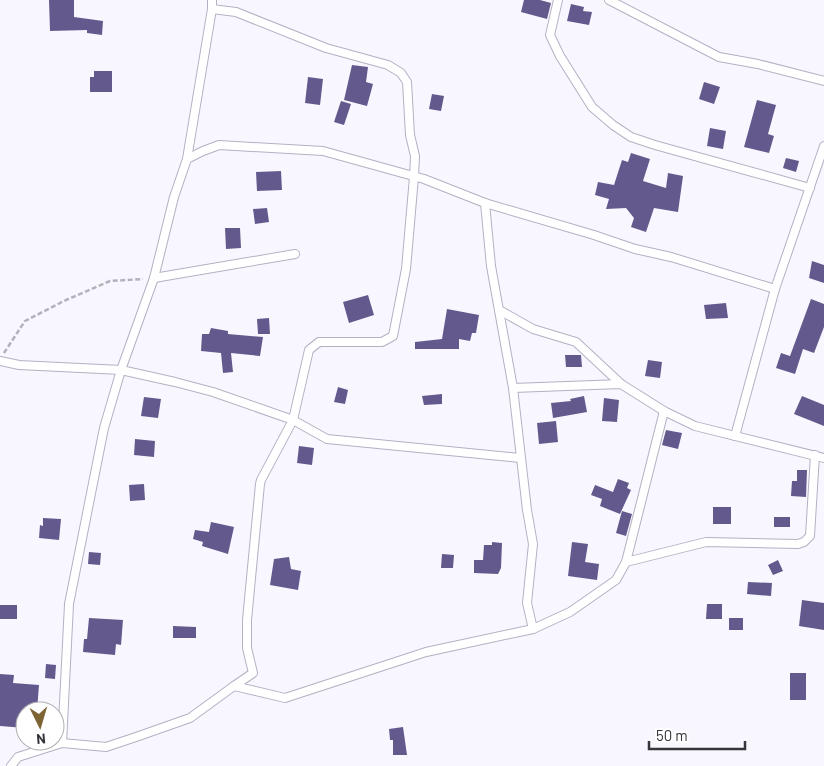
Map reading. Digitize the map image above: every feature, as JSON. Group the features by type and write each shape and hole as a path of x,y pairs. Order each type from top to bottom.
{"lane":[{"path":"64,701 69,604 104,428 121,370 154,278 174,197 187,159 212,0"},
{"path":"558,0 550,35 560,56 592,107 613,125 631,137 655,145 810,188"},
{"path":"609,0 719,57 758,64 824,81"},
{"path":"65,743 106,747 190,718 253,673 248,648 247,620 261,480 293,420 309,350 319,342 382,342 393,336 406,269 414,177 415,156 410,135 407,82 401,73 388,65 326,48 236,12 212,9"},
{"path":"187,159 219,145 324,151 414,177 484,203 635,249 775,288"},
{"path":"735,436 775,288 824,146"},
{"path":"484,203 491,266 514,388 520,458 532,544 527,603 533,629"},
{"path":"154,278 295,254"},
{"path":"501,312 533,329 576,342 621,384 664,411 695,426 824,458"},
{"path":"0,361 19,365 121,370 175,382 213,392 293,420 326,439 520,458"},
{"path":"514,388 621,384"},
{"path":"234,686 285,698 426,652 533,629 570,612 616,580 626,562 664,411"},
{"path":"626,562 706,542 798,544 804,542 810,536 815,455"},
{"path":"11,766 18,757 37,751"}],"path":[{"path":"0,361 25,321 66,300 110,282 154,278"}],"building":[{"path":"49,0 74,0 74,17 103,21 102,35 87,33 87,30 50,31"},
{"path":"524,0 540,0 551,3 547,19 521,12"},
{"path":"571,4 584,7 583,11 592,12 589,25 567,21"},
{"path":"352,65 368,67 366,82 373,84 367,106 344,100"},
{"path":"94,71 112,71 112,92 90,92 90,77 94,77"},
{"path":"308,77 323,79 320,105 305,103"},
{"path":"704,82 720,87 714,104 699,99"},
{"path":"432,94 444,96 441,111 429,109"},
{"path":"757,100 776,105 768,134 774,136 769,153 744,147"},
{"path":"341,101 351,104 344,125 334,122"},
{"path":"710,128 726,131 723,149 707,146"},
{"path":"631,153 650,159 643,181 666,188 668,173 683,176 678,212 654,208 646,232 631,227 634,218 626,208 606,209 609,199 595,195 598,182 614,185 622,160 628,162"},
{"path":"786,158 799,161 796,172 783,168"},
{"path":"281,171 282,190 257,191 256,172"},
{"path":"267,208 269,222 255,224 253,209"},
{"path":"225,228 240,228 241,248 226,249"},
{"path":"812,261 824,265 824,283 809,278"},
{"path":"368,295 374,315 349,323 343,302"},
{"path":"811,299 824,304 824,327 814,353 803,349 795,374 776,368 781,353 790,356"},
{"path":"726,303 728,318 706,319 704,305"},
{"path":"447,309 479,315 476,333 472,333 470,341 459,339 459,349 415,349 415,342 442,339"},
{"path":"269,318 270,334 258,334 257,319"},
{"path":"211,328 228,331 228,334 263,337 260,356 231,353 233,372 223,373 221,353 201,351 202,334 209,334"},
{"path":"565,355 581,355 582,367 566,367"},
{"path":"648,360 662,362 660,378 645,376"},
{"path":"338,387 348,390 345,404 334,402"},
{"path":"442,394 442,404 424,405 422,396"},
{"path":"584,396 587,412 553,418 551,403 571,401 570,399"},
{"path":"802,396 824,405 824,426 794,414"},
{"path":"144,397 161,399 158,418 141,416"},
{"path":"604,398 619,400 617,422 602,421"},
{"path":"556,421 558,442 539,444 537,423"},
{"path":"666,430 682,433 678,449 662,445"},
{"path":"135,439 155,441 154,457 134,455"},
{"path":"299,446 314,448 312,465 297,463"},
{"path":"797,470 807,470 806,497 791,496 792,481 797,481"},
{"path":"618,479 629,483 627,488 631,490 620,514 600,506 602,499 591,495 595,485 613,492"},
{"path":"144,484 145,500 130,501 129,485"},
{"path":"713,507 731,507 731,524 713,524"},
{"path":"622,511 632,514 626,536 616,533"},
{"path":"774,517 790,517 790,527 774,527"},
{"path":"43,518 61,519 59,540 39,538 40,525 43,526"},
{"path":"211,522 234,527 228,554 202,546 203,542 193,539 195,530 209,532"},
{"path":"492,542 502,543 501,568 498,574 474,573 474,560 483,560 484,545 492,545"},
{"path":"572,542 588,544 585,562 599,564 597,580 568,576"},
{"path":"89,552 101,553 100,565 88,564"},
{"path":"442,554 454,555 453,568 441,568"},
{"path":"289,557 291,569 301,571 298,590 270,585 274,559"},
{"path":"778,560 783,571 773,575 768,565"},
{"path":"748,582 772,583 771,596 747,594"},
{"path":"802,600 824,603 824,630 799,626"},
{"path":"707,604 722,604 722,619 706,619"},
{"path":"0,605 17,605 17,619 0,619"},
{"path":"89,618 123,620 121,645 116,644 115,655 83,652 84,639 87,639"},
{"path":"729,618 743,618 743,630 729,630"},
{"path":"173,626 196,627 196,638 173,638"},
{"path":"46,664 56,665 55,679 45,678"},
{"path":"790,673 806,673 806,700 790,700"},
{"path":"0,674 14,675 13,683 39,685 38,701 15,701 15,727 0,726"},
{"path":"403,727 407,755 393,755 393,740 390,740 389,729"}]}
